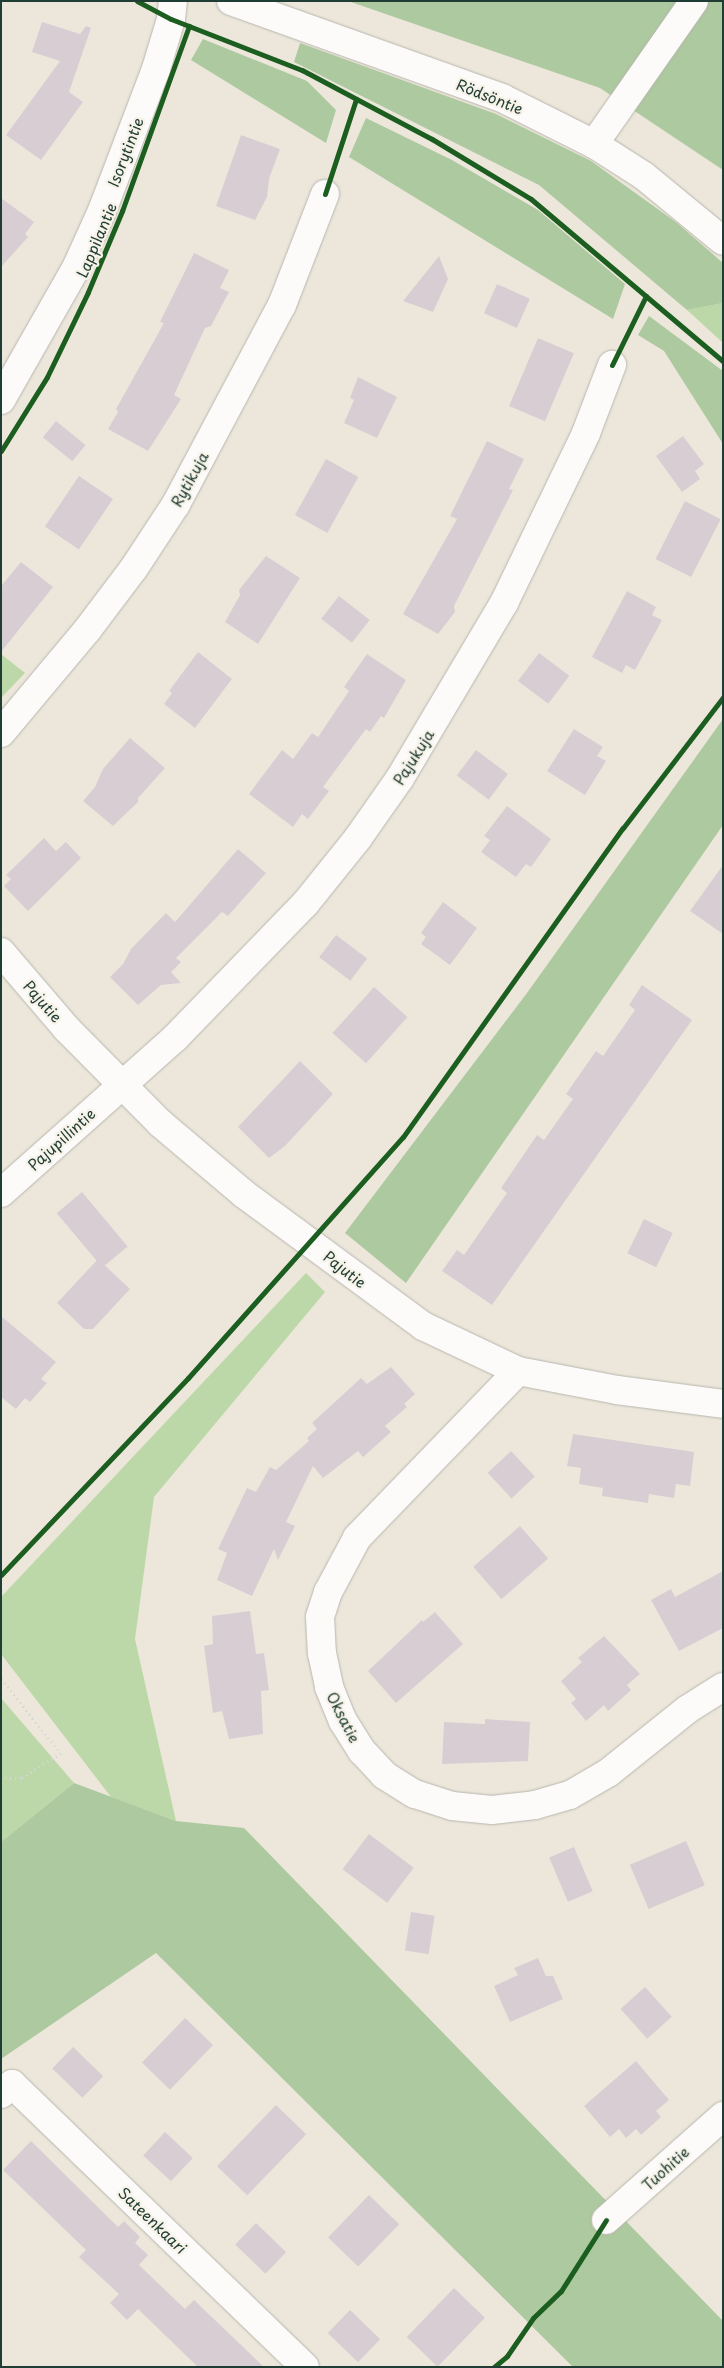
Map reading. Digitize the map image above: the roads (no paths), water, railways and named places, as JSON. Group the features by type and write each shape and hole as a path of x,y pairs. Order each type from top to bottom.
{"street":[{"name":"Isorytintie","path":"1,400 77,266 102,211 156,69 171,19 173,1"},
{"name":"Rödsöntie","path":"230,1 502,98 594,144 644,176 723,241"},
{"path":"594,144 694,1"},
{"name":"Rytikuja","path":"1,732 94,621 176,504 282,305 325,194"},
{"name":"Pajukuja","path":"120,1085 176,1037 305,904 400,778 516,579 586,433 612,365"},
{"name":"Pajutie","path":"1,952 120,1085 244,1194 376,1294 423,1326 518,1371 617,1390 723,1404"},
{"name":"Pajupillintie","path":"1,1193 120,1085"},
{"name":"Oksatie","path":"518,1371 357,1538 328,1592 320,1617 322,1653 329,1687 343,1721 362,1751 384,1775 407,1789 452,1806 492,1810 535,1805 570,1795 608,1773 688,1709 723,1687"},
{"name":"Sateenkaari","path":"1,2094 12,2084 305,2367"},
{"name":"Tuohitie","path":"606,2220 723,2116"}]}
